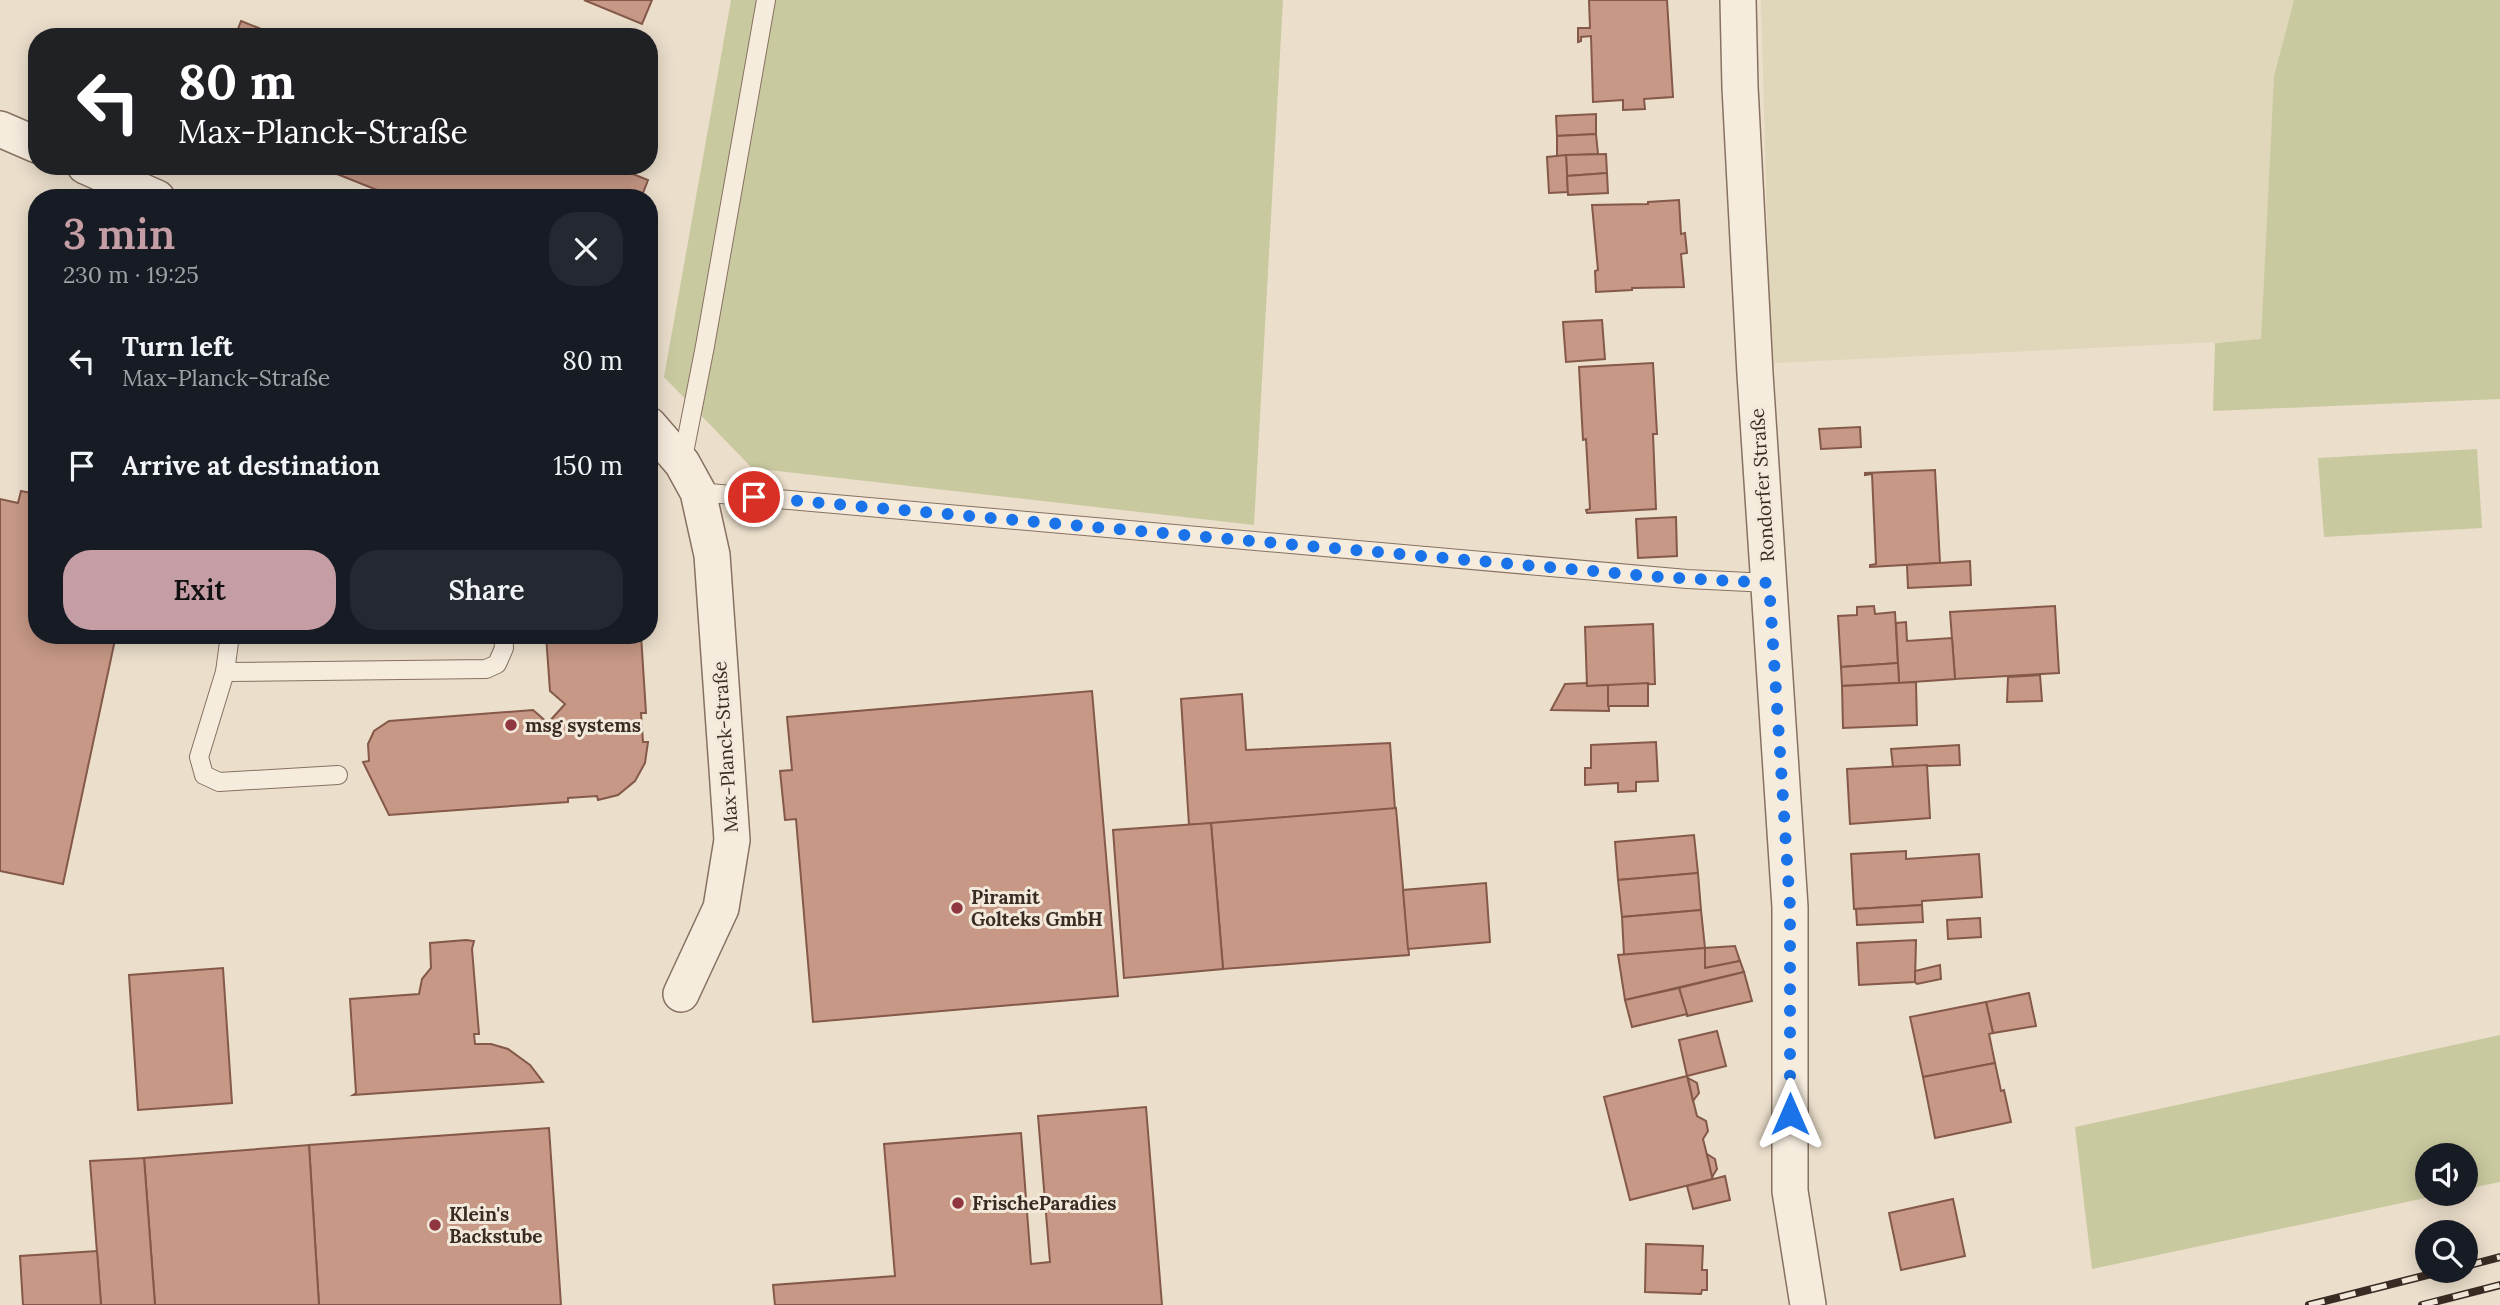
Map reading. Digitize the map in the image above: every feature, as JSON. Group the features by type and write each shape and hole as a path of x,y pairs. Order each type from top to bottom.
{"street":[{"name":"Rondorfer Straße","path":"1738,0 1750,292 1790,907 1790,1191 1808,1305"},
{"path":"0,129 28,141"},
{"path":"105,175 137,189"},
{"name":"Max-Planck-Straße","path":"658,437 690,478 712,555 732,840 721,908 681,994"}],"lane":[{"path":"766,0 708,333 690,478 1673,578 1769,583"},
{"path":"229,644 225,672 199,757 204,775 219,782 338,775"},
{"path":"225,672 486,669 497,664 504,644"}],"shaded area":[{"path":"1761,0 2294,0 2274,76 2261,340 1771,363"}],"green space":[{"path":"731,0 1283,0 1254,525 752,468 664,377"},
{"path":"2294,0 2500,0 2500,399 2213,411 2215,343 2261,339 2274,76"},
{"path":"2477,449 2482,528 2324,537 2318,458"},
{"path":"2500,1035 2500,1182 2478,1187 2478,1143 2415,1143 2415,1200 2092,1269 2075,1127"}],"building":[{"path":"584,0 652,0 642,24"},
{"path":"1589,0 1667,0 1673,97 1644,99 1645,109 1623,110 1623,100 1593,102 1591,36 1581,37 1578,42 1578,28 1590,28"},
{"path":"241,21 258,28 238,28"},
{"path":"1596,114 1596,134 1557,136 1556,116"},
{"path":"1596,134 1598,154 1557,156 1557,136"},
{"path":"1606,154 1607,173 1567,176 1566,155"},
{"path":"1566,155 1568,192 1549,193 1547,157"},
{"path":"1607,173 1608,193 1568,195 1567,176"},
{"path":"340,175 636,175 648,180 644,189 374,189"},
{"path":"1679,200 1681,234 1685,233 1687,253 1681,254 1684,287 1596,292 1595,271 1598,270 1592,205 1648,204"},
{"path":"1602,320 1605,359 1566,362 1563,322"},
{"path":"1653,363 1657,434 1653,434 1656,509 1587,513 1586,510 1590,509 1579,367"},
{"path":"1860,427 1861,447 1821,449 1819,429"},
{"path":"1935,470 1940,563 1870,567 1876,564 1872,474 1865,473"},
{"path":"21,491 28,492 28,644 114,644 63,884 0,871 0,499 18,503"},
{"path":"1676,517 1677,556 1638,558 1636,519"},
{"path":"1970,561 1971,585 1908,588 1907,565"},
{"path":"1874,606 1875,614 1895,612 1898,663 1841,667 1838,616 1857,615 1857,607"},
{"path":"2055,606 2059,673 1955,679 1950,612"},
{"path":"1906,622 1907,641 1952,638 1955,679 1899,683 1896,623"},
{"path":"1653,624 1655,684 1587,686 1585,627"},
{"name":"msg systems","path":"547,644 642,644 646,713 641,713 643,742 648,742 645,763 635,781 618,795 598,800 597,796 568,798 568,802 389,815 363,762 369,761 368,744 374,731 389,721 533,710 548,723 565,704 550,691"},
{"path":"1898,663 1899,683 1842,686 1841,667"},
{"path":"2040,675 2042,701 2007,702 2008,677"},
{"path":"1916,682 1917,725 1843,728 1842,686"},
{"path":"1587,683 1587,686 1608,685 1609,711 1551,710 1565,684"},
{"path":"1648,683 1648,706 1608,706 1608,685"},
{"name":"Piramit Golteks GmbH","path":"1092,691 1118,996 813,1022 796,819 785,820 780,771 792,770 787,717"},
{"path":"1242,694 1246,750 1390,743 1395,809 1189,825 1181,699"},
{"path":"1656,742 1658,781 1636,782 1636,791 1618,792 1618,783 1585,785 1585,768 1591,768 1591,745"},
{"path":"1959,745 1960,765 1893,767 1891,749"},
{"path":"1927,765 1930,818 1850,824 1847,769"},
{"path":"1396,808 1409,955 1223,969 1211,823"},
{"path":"1211,823 1223,969 1124,978 1113,830"},
{"path":"1694,835 1698,873 1618,880 1615,842"},
{"path":"1906,851 1906,859 1979,854 1982,897 1922,901 1922,905 1854,909 1851,854"},
{"path":"1698,873 1701,910 1622,917 1618,880"},
{"path":"1486,883 1490,942 1408,949 1403,890"},
{"path":"1922,905 1923,922 1857,925 1856,909"},
{"path":"1701,910 1705,948 1624,955 1622,917"},
{"path":"1980,918 1981,937 1948,939 1947,920"},
{"path":"1916,940 1915,982 1859,985 1857,943"},
{"path":"474,941 472,949 479,1034 474,1034 475,1044 491,1044 508,1049 530,1065 543,1082 353,1095 356,1093 350,999 419,994 422,979 431,968 430,943"},
{"path":"1735,946 1740,961 1705,968 1705,948"},
{"path":"1705,948 1705,968 1740,961 1744,972 1625,1000 1618,955"},
{"path":"1940,965 1941,979 1917,984 1915,982 1915,971"},
{"path":"223,968 232,1103 138,1110 129,975"},
{"path":"1744,972 1752,1001 1687,1016 1679,988"},
{"path":"1679,988 1687,1014 1632,1027 1625,1000"},
{"path":"2029,993 2036,1026 1993,1033 1986,1002"},
{"path":"1986,1002 1993,1033 1989,1034 1995,1063 1923,1077 1910,1017"},
{"path":"1717,1031 1726,1066 1687,1076 1679,1040"},
{"path":"1995,1063 2011,1122 1935,1138 1923,1077"},
{"path":"1687,1076 1697,1116 1706,1121 1708,1131 1703,1139 1713,1179 1630,1200 1604,1097"},
{"path":"1688,1078 1697,1083 1699,1093 1693,1101"},
{"name":"FrischeParadies","path":"1146,1107 1162,1305 775,1305 773,1285 895,1276 884,1144 1021,1133 1031,1264 1050,1262 1038,1116"},
{"name":"Klein's Backstube","path":"549,1128 561,1305 319,1305 309,1145"},
{"path":"309,1145 319,1305 155,1305 144,1158"},
{"path":"1707,1154 1715,1159 1717,1169 1712,1177"},
{"path":"144,1158 155,1305 101,1305 90,1161"},
{"path":"1725,1176 1730,1200 1693,1209 1687,1186"},
{"path":"1953,1199 1965,1256 1901,1270 1889,1213"},
{"path":"1646,1244 1703,1246 1702,1270 1707,1270 1707,1290 1702,1290 1701,1294 1645,1292"},
{"path":"97,1251 101,1305 23,1305 20,1256"}],"railway":[{"path":"2478,1263 2500,1257"},
{"path":"2309,1305 2415,1278"},
{"path":"2422,1305 2500,1285"}],"place":[{"name":"msg systems","path":"511,725"},
{"name":"Piramit Golteks GmbH","path":"957,908"},
{"name":"FrischeParadies","path":"958,1203"},
{"name":"Klein's Backstube","path":"435,1225"}],"route":[{"path":"754,497 1660,577 1769,583 1790,907 1790,1114"}]}
